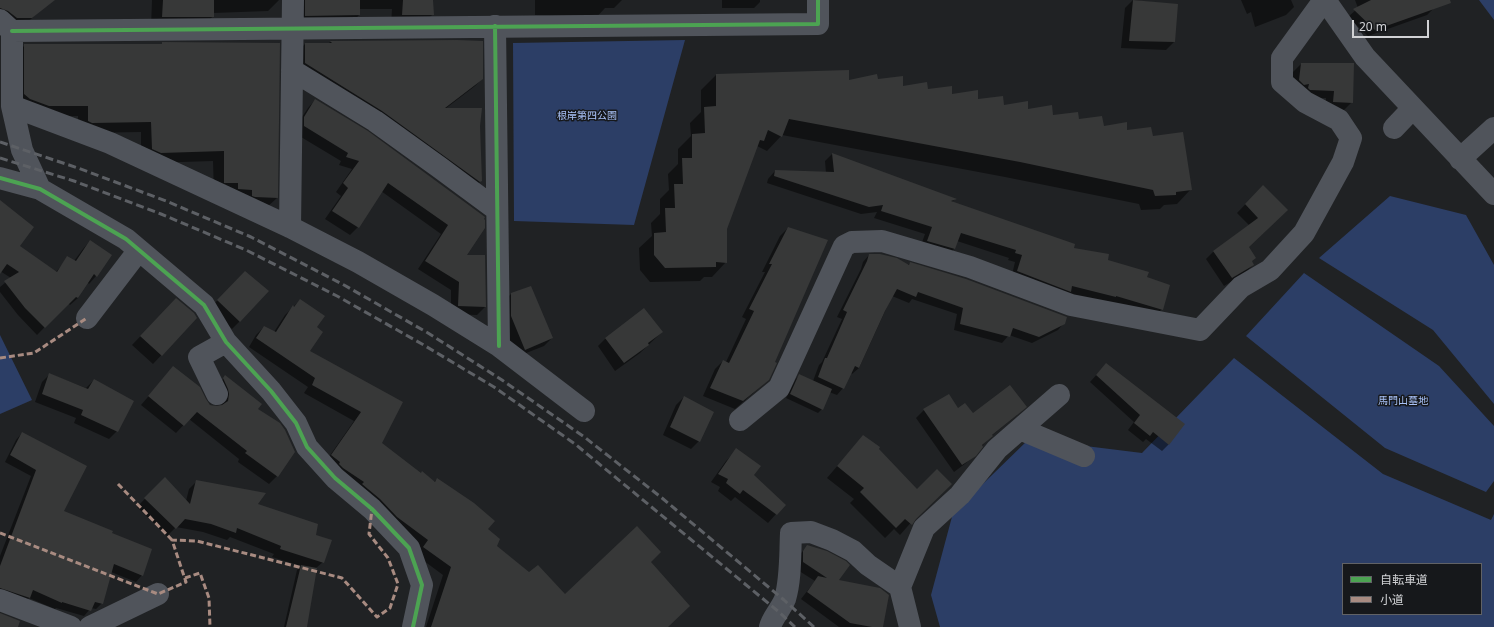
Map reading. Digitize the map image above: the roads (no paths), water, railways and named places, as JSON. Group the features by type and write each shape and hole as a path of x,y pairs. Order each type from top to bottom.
{"street":[{"path":"290,227 293,0"},
{"path":"40,189 22,150 12,106 6,25 292,28 818,24 818,0"},
{"path":"740,420 779,388 844,246 852,242 882,241 970,267 1071,305 1200,330 1241,287 1270,270 1304,233 1343,162 1351,138 1339,120 1305,102 1282,82 1282,58 1325,0 1365,57 1494,194"},
{"path":"494,26 499,346"},
{"path":"292,70 375,121 497,210"},
{"path":"12,106 110,143 290,227 358,262 433,305 499,346 584,411"},
{"path":"1394,128 1413,108"},
{"path":"1460,159 1494,128"},
{"path":"0,178 40,189 126,239 204,305 226,342 271,391 296,423 307,447 335,478 372,509 408,548 422,585 413,627"},
{"path":"87,318 139,250"},
{"path":"217,394 200,357 226,342"},
{"path":"910,627 900,587 924,528 960,495 997,449 1059,395"},
{"path":"1020,429 1084,456"},
{"path":"770,627 771,623 779,612 788,586 791,533 811,532 832,540 853,552 868,565 900,587"},
{"path":"90,627 117,621 158,594"},
{"path":"0,600 71,627"}],"railway":[{"path":"0,142 78,168 166,201 251,237 344,285 428,333 502,380 583,436 662,498 814,627"},
{"path":"0,158 74,181 161,214 246,250 337,296 422,344 494,387 575,444 779,612 795,627"}],"park label":[{"name":"根岸第四公園","path":"587,116"},
{"name":"馬門山墓地","path":"1403,401"}]}
